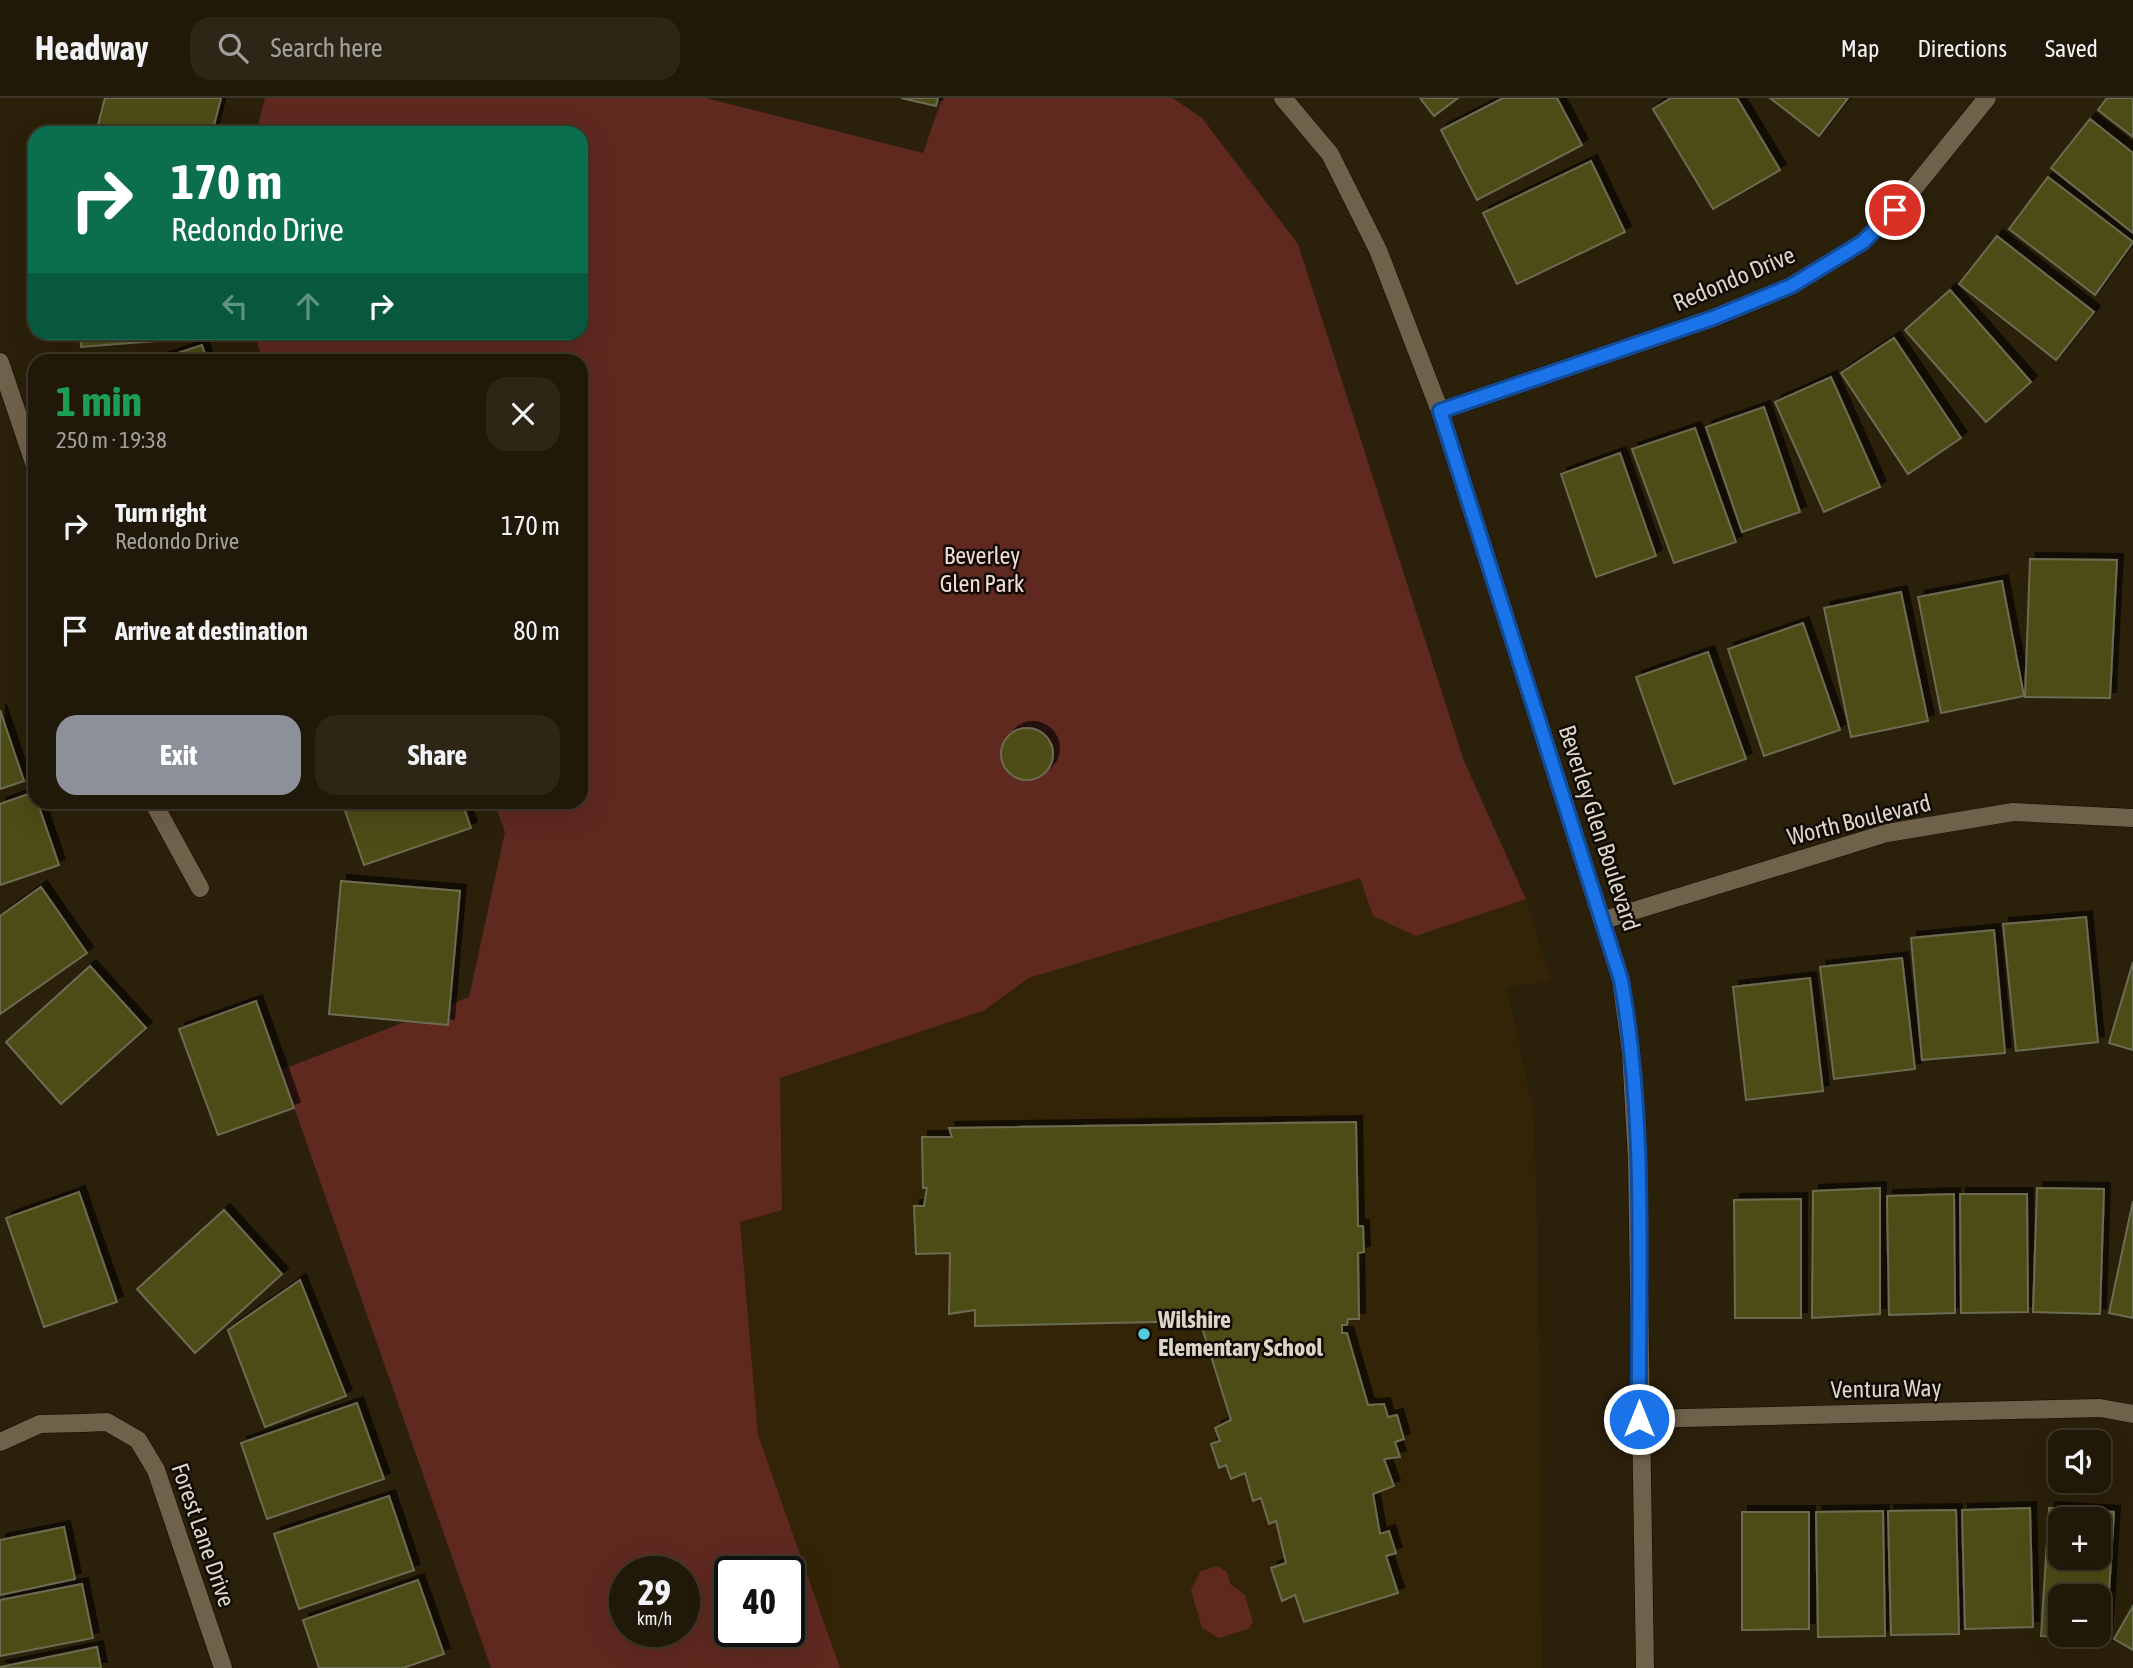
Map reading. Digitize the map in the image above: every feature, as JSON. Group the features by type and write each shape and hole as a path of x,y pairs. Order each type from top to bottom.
{"street":[{"name":"Beverley Glen Boulevard","path":"1283,98 1330,153 1378,250 1440,411 1621,980 1631,1052 1637,1160 1645,1668"},
{"name":"Redondo Drive","path":"1440,411 1713,318 1791,286 1863,242 1910,193 1987,98"},
{"path":"0,362 28,445"},
{"path":"157,809 200,888"},
{"name":"Worth Boulevard","path":"1604,920 1887,833 2013,812 2133,818"},
{"name":"Ventura Way","path":"1639,1419 2100,1408 2133,1414"},
{"name":"Forest Lane Drive","path":"0,1442 40,1423 107,1422 138,1440 156,1470 223,1668"}],"shaded area":[{"name":"Wilshire Elementary School","path":"1361,878 1416,936 1526,899 1551,981 1507,988 1533,1109 1538,1233 1542,1668 840,1668 805,1569 805,1556 801,1556 758,1435 740,1222 782,1210 780,1078 983,1011 1029,978"}],"green space":[{"name":"Beverley Glen Park","path":"265,98 706,98 923,153 942,98 1173,98 1202,118 1298,244 1464,761 1526,899 1416,936 1373,916 1360,878 1029,978 983,1011 780,1078 782,1210 740,1222 758,1435 801,1556 714,1556 714,1647 805,1647 805,1569 840,1668 491,1668 281,1070 469,997 505,832 497,809 588,809 588,354 261,354 256,340 588,340 588,126 258,126"},
{"path":"1218,1566 1227,1572 1230,1584 1245,1595 1253,1622 1248,1629 1219,1638 1202,1628 1191,1590 1201,1571"}],"building":[{"path":"105,98 221,98 214,126 98,125"},
{"path":"901,98 938,98 936,106"},
{"path":"1420,98 1458,98 1434,116"},
{"path":"1503,98 1557,98 1582,145 1477,200 1441,130"},
{"path":"1671,98 1737,98 1780,170 1713,209 1653,109"},
{"path":"1770,98 1848,98 1819,136"},
{"path":"2107,98 2133,98 2133,137 2098,110"},
{"path":"2090,119 2133,153 2133,233 2051,168"},
{"path":"1591,161 1625,232 1517,284 1483,213"},
{"path":"2048,177 2133,242 2095,295 2009,229"},
{"path":"1997,236 2094,312 2056,360 1959,284"},
{"path":"1950,290 2031,382 1986,422 1905,330"},
{"path":"1894,338 1961,438 1908,474 1841,373"},
{"path":"81,340 168,340 81,347"},
{"path":"202,345 205,354 175,354"},
{"path":"1831,377 1880,487 1824,512 1775,402"},
{"path":"1764,407 1800,512 1742,532 1706,427"},
{"path":"1695,428 1736,542 1674,563 1632,449"},
{"path":"1620,453 1656,556 1596,577 1561,474"},
{"path":"2030,559 2117,560 2110,698 2025,697"},
{"path":"2002,581 2024,696 1941,713 1918,597"},
{"path":"1901,592 1928,721 1851,737 1824,608"},
{"path":"1803,623 1840,730 1764,756 1728,649"},
{"path":"1708,652 1746,759 1674,784 1636,677"},
{"path":"0,710 24,781 0,789"},
{"path":"1027,728 1046,735 1053,754 1046,773 1027,780 1008,773 1001,754 1008,735"},
{"path":"28,794 28,809 40,809 59,865 0,885 0,804"},
{"path":"344,809 464,809 471,828 364,865"},
{"path":"341,881 460,891 448,1025 329,1014"},
{"path":"41,887 87,953 0,1014 0,916"},
{"path":"2086,917 2098,1042 2016,1051 2003,924"},
{"path":"1994,930 2005,1053 1922,1060 1911,938"},
{"path":"1902,958 1915,1069 1834,1079 1820,967"},
{"path":"2133,962 2133,1050 2109,1043"},
{"path":"90,966 146,1028 61,1104 6,1042"},
{"path":"1810,978 1823,1091 1746,1100 1733,987"},
{"path":"256,1001 294,1108 218,1135 179,1029"},
{"path":"1356,1122 1358,1226 1363,1226 1364,1252 1358,1253 1359,1319 1348,1319 1347,1325 1342,1325 1342,1333 1347,1333 1368,1405 1384,1404 1388,1417 1397,1415 1404,1439 1395,1442 1400,1457 1384,1459 1394,1486 1373,1494 1380,1534 1389,1531 1396,1553 1386,1556 1398,1593 1304,1622 1295,1595 1282,1601 1271,1568 1286,1563 1276,1521 1269,1524 1261,1498 1253,1501 1245,1473 1231,1479 1226,1465 1219,1468 1211,1444 1220,1441 1215,1428 1231,1420 1200,1321 975,1326 975,1310 949,1314 950,1253 916,1254 914,1206 924,1206 927,1188 923,1188 922,1137 952,1137 949,1128"},
{"path":"1880,1188 1880,1314 1812,1318 1813,1191"},
{"path":"2037,1188 2104,1189 2100,1314 2033,1312"},
{"path":"79,1192 117,1302 44,1327 6,1218"},
{"path":"1954,1194 1955,1313 1889,1315 1887,1196"},
{"path":"1960,1194 2027,1194 2028,1312 1961,1313"},
{"path":"1801,1199 1801,1318 1735,1318 1734,1200"},
{"path":"2133,1201 2133,1318 2109,1313"},
{"path":"224,1210 282,1274 195,1353 137,1289"},
{"path":"300,1280 346,1396 265,1427 228,1330"},
{"path":"357,1403 384,1479 267,1519 241,1443"},
{"path":"389,1496 414,1570 299,1609 274,1534"},
{"path":"2030,1508 2033,1627 1965,1629 1962,1510"},
{"path":"1956,1510 1959,1634 1891,1635 1888,1511"},
{"path":"1883,1511 1885,1636 1818,1637 1816,1512"},
{"path":"1742,1512 1809,1512 1809,1629 1742,1630"},
{"path":"2111,1512 2114,1512 2111,1560"},
{"path":"2048,1524 2048,1570 2110,1570 2110,1584 2048,1584 2048,1636 2041,1636"},
{"path":"64,1527 75,1579 0,1595 0,1540"},
{"path":"418,1580 444,1654 403,1668 319,1668 303,1620"},
{"path":"82,1584 93,1638 0,1656 0,1600"},
{"path":"2133,1606 2133,1650 2114,1639"},
{"path":"97,1647 101,1668 0,1668 0,1667"}],"place":[{"name":"Wilshire Elementary School","path":"1144,1334"}],"route":[{"path":"1639,1419 1637,1160 1631,1052 1621,980 1440,411 1713,318 1791,286 1863,242 1895,210"}]}
